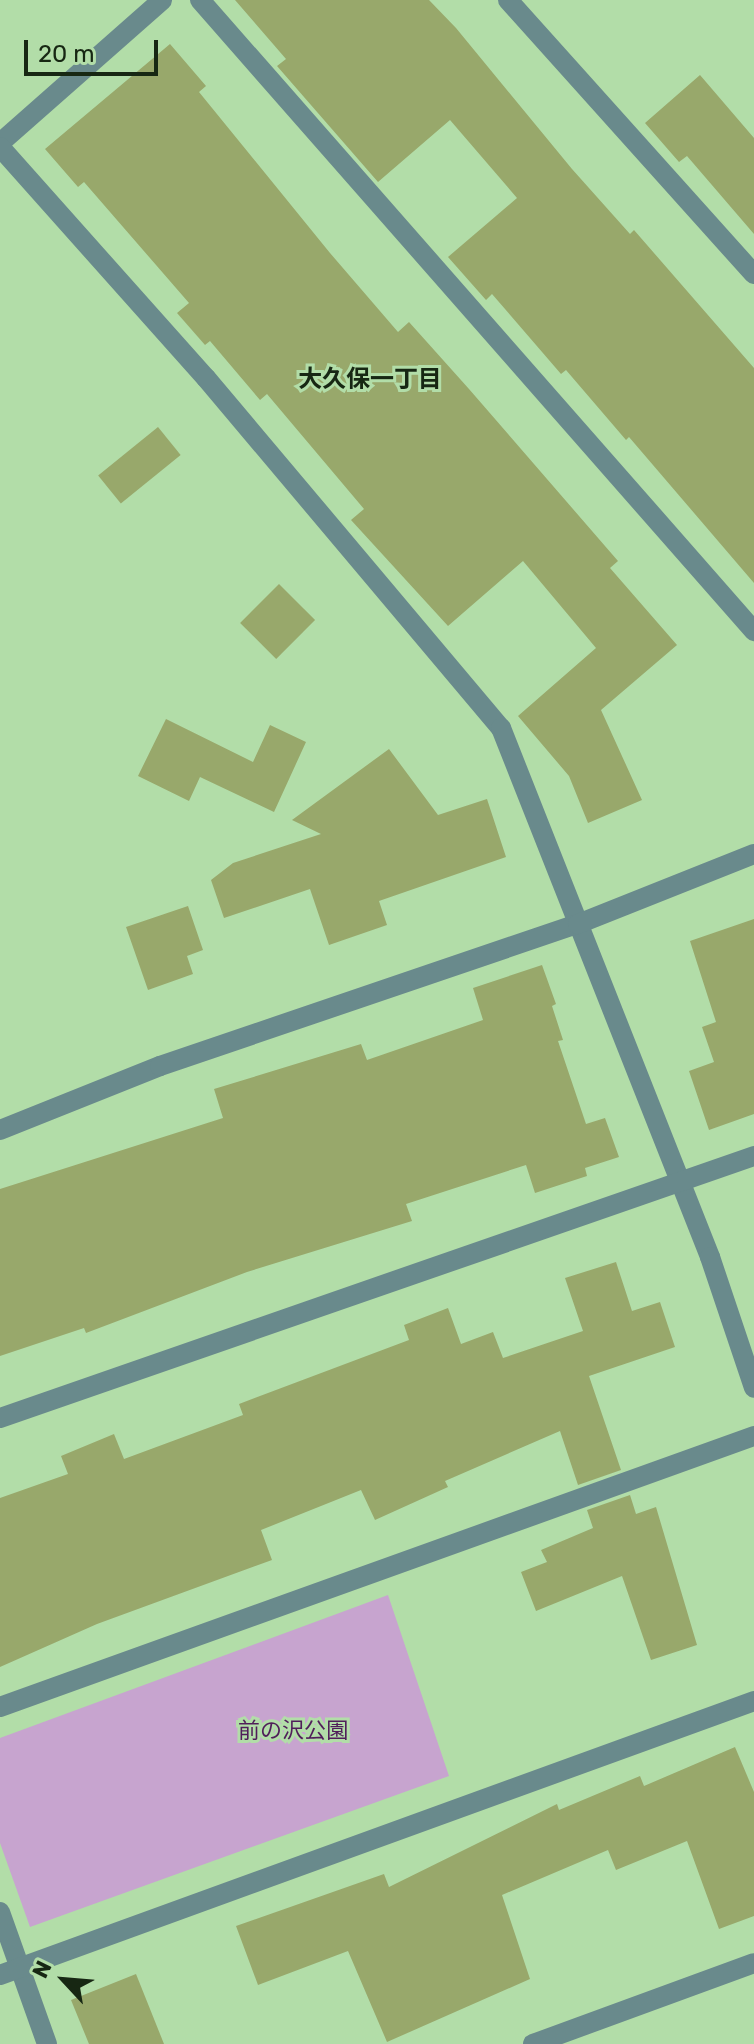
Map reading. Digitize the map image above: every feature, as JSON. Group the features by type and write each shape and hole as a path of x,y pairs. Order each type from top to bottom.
{"street":[{"path":"162,0 0,145 206,378 501,728 682,1185 754,1388"},
{"path":"200,0 754,631"},
{"path":"508,0 754,274"},
{"path":"0,1130 160,1066 578,924 754,854"},
{"path":"0,1418 682,1185 754,1156"},
{"path":"0,1707 754,1436"},
{"path":"0,1975 754,1701"},
{"path":"0,1912 47,2044"},
{"path":"533,2044 754,1963"}],"green space":[{"name":"前の沢公園","path":"388,1595 449,1776 30,1927 0,1843 0,1738"}],"building":[{"path":"235,0 429,0 456,28 572,169 630,234 634,230 754,368 754,583 629,437 626,440 566,370 561,374 492,294 486,300 448,257 517,198 450,120 378,182 277,66 286,59"},
{"path":"170,44 206,86 199,92 330,253 398,332 409,322 469,389 618,561 610,568 677,645 601,710 642,800 588,823 569,776 518,716 596,648 523,561 448,626 351,520 364,509 267,394 260,400 210,341 205,345 177,313 189,303 84,182 78,187 45,149"},
{"path":"700,75 754,138 754,234 687,156 679,162 645,123"},
{"path":"158,427 181,455 121,503 98,475"},
{"path":"279,584 315,620 276,659 240,623"},
{"path":"166,719 253,762 270,725 306,742 274,812 200,777 189,801 138,776"},
{"path":"389,749 438,815 487,799 506,857 379,901 387,925 329,945 310,889 224,918 211,880 233,863 321,834 292,820"},
{"path":"188,906 203,950 187,956 193,974 148,990 126,927"},
{"path":"754,919 754,1114 709,1130 689,1071 714,1062 702,1027 716,1022 690,941"},
{"path":"542,965 556,1004 552,1006 563,1040 558,1041 586,1124 605,1118 619,1157 585,1168 587,1176 535,1193 526,1165 406,1204 412,1221 247,1272 86,1333 84,1328 0,1356 0,1189 223,1118 214,1089 361,1044 367,1060 483,1020 473,988"},
{"path":"616,1262 632,1311 660,1302 675,1347 589,1376 621,1470 578,1485 560,1431 445,1481 448,1487 375,1520 361,1490 261,1530 272,1560 97,1624 0,1667 0,1498 68,1474 61,1456 114,1434 124,1459 243,1415 239,1404 409,1340 404,1325 448,1308 461,1344 493,1332 503,1358 583,1331 565,1278"},
{"path":"630,1495 636,1514 656,1507 697,1645 651,1660 622,1576 536,1611 521,1572 547,1562 541,1550 593,1528 587,1510"},
{"path":"735,1747 754,1792 754,1916 719,1929 687,1841 616,1870 608,1850 502,1895 530,1979 387,2042 348,1951 258,1985 236,1926 384,1874 389,1887 557,1804 559,1810 640,1776 644,1786"},
{"path":"136,1974 164,2044 89,2044 71,2000"}],"district":[{"name":"大久保一丁目","path":"370,380"}]}
